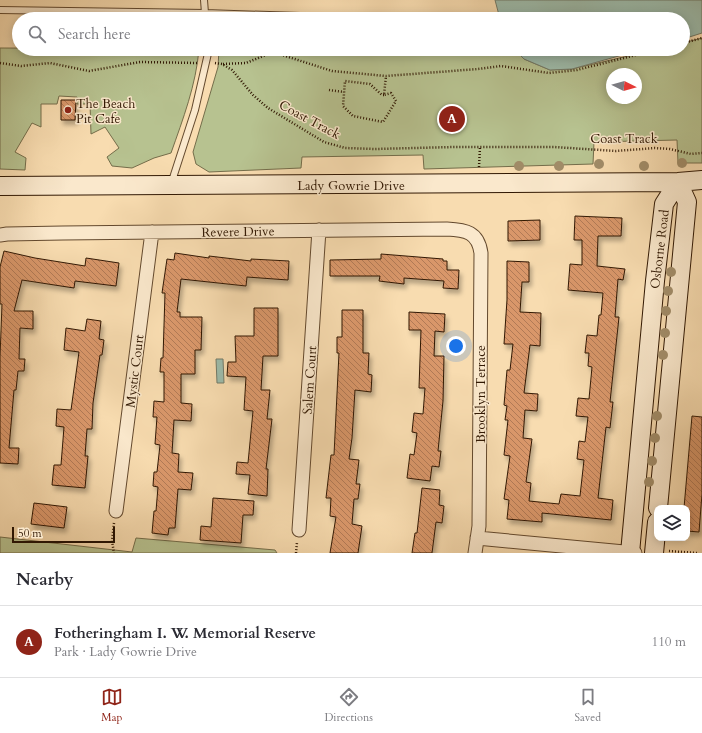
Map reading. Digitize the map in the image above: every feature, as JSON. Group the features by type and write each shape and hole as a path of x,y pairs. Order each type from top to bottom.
{"street":[{"name":"Lady Gowrie Drive","path":"0,186 678,182 702,180"},
{"name":"Osborne Road","path":"658,505 687,202 678,182"},
{"name":"Osborne Road","path":"630,553 655,281 664,204 678,182"},
{"name":"Revere Drive","path":"0,235 319,230 460,230 468,232 475,237"},
{"name":"Salem Court","path":"299,530 319,230"},
{"name":"Mystic Court","path":"116,511 152,232"},
{"name":"Brooklyn Terrace","path":"475,237 480,245 481,253 479,526 476,553"},
{"path":"477,538 635,553"},
{"path":"654,551 655,541"}],"lane":[{"path":"204,0 205,12"},
{"path":"0,10 59,12"},
{"path":"205,56 206,61"},
{"path":"171,185 195,110 207,56"}],"path":[{"path":"690,41 702,38"},
{"path":"0,63 21,66 50,63 88,71 140,62 206,61 222,64 246,63 263,56"},
{"path":"285,56 332,71 386,76 478,70 501,66 549,73 564,72 631,56"},
{"name":"Coast Track","path":"222,64 232,70 253,95 268,108 324,142 345,148 554,147 616,150 655,148 670,149 691,154 702,153"},
{"path":"384,94 386,76"},
{"path":"345,81 370,84 382,95 384,94 391,93 396,101 383,122 353,116 343,106 345,81"},
{"path":"329,90 344,92"},
{"path":"479,167 480,147"},
{"path":"114,553 112,541 116,511"},
{"path":"654,551 697,553"}],"green space":[{"path":"702,38 702,163 678,163 677,140 594,142 593,164 424,169 423,155 302,157 301,168 209,172 196,164 193,152 218,67 219,56 521,56 524,59 550,70 572,69 628,56 690,56 690,41"},
{"path":"0,48 12,48 12,56 198,56 192,89 171,153 154,158 132,168 112,166 107,157 119,148 105,127 91,134 90,104 77,104 77,97 59,96 57,104 41,104 41,127 32,123 15,152 26,158 25,170 0,169"},
{"path":"0,537 132,552 136,538 275,550 277,553 0,553"}],"shaded area":[{"path":"495,0 702,0 702,33 690,37 690,12 498,12"},
{"path":"521,56 619,56 572,69 550,70 524,59"},
{"path":"216,359 223,359 224,383 217,383"}],"building":[{"name":"The Beach Pit Cafe","path":"61,100 76,100 75,120 61,120"},
{"path":"575,216 622,218 621,236 598,236 597,266 625,269 623,280 618,279 615,317 619,317 610,402 613,402 610,428 606,427 598,498 613,500 611,520 542,513 542,522 507,519 509,500 504,499 510,456 504,455 508,420 505,420 507,406 504,405 507,370 510,370 513,344 504,344 507,300 507,261 529,262 529,282 522,282 520,312 541,313 540,346 530,345 524,393 538,394 537,411 525,410 523,438 532,439 526,482 531,483 529,501 559,504 561,494 580,496 584,460 577,459 579,441 585,442 588,417 576,416 578,398 589,399 592,367 588,366 589,353 585,353 587,335 597,336 603,293 568,290 570,264 582,265 582,240 574,240"},
{"path":"540,220 540,240 508,241 508,221"},
{"path":"4,251 35,258 85,266 86,258 119,263 116,286 75,281 74,288 22,280 14,311 33,311 33,329 20,328 19,359 25,359 24,371 18,371 16,390 14,390 9,448 19,448 18,464 0,463 0,357 2,304 0,304 0,267"},
{"path":"175,253 209,258 209,256 251,261 251,259 289,261 288,280 247,277 246,286 181,279 177,312 180,312 180,317 202,317 201,350 195,350 195,374 181,374 181,403 192,404 191,421 174,420 172,453 179,454 178,472 193,473 191,490 178,489 175,528 169,528 168,535 152,533 158,487 153,486 154,472 157,472 160,445 155,444 157,417 153,417 154,401 164,402 164,372 160,372 161,358 163,358 165,293 162,293 167,259 174,260"},
{"path":"381,254 443,259 443,261 447,261 447,270 459,270 458,289 443,288 444,281 404,278 404,284 379,281 380,276 330,276 330,260 381,259"},
{"path":"254,308 278,308 278,356 263,356 261,390 270,390 267,419 272,419 266,469 268,469 267,496 248,494 250,475 236,474 237,462 248,463 253,411 244,410 246,377 227,376 228,362 236,362 235,336 254,336"},
{"path":"342,310 363,310 363,353 369,353 368,374 372,375 371,392 355,390 349,459 359,460 356,484 360,484 358,499 354,499 352,524 362,526 358,553 330,553 336,517 330,516 331,498 326,498 331,455 334,455 339,353 337,353 337,337 342,337"},
{"path":"409,312 445,314 444,332 435,331 434,356 444,356 443,401 438,451 441,451 439,467 432,466 430,481 407,478 410,454 414,455 417,433 412,432 414,413 423,414 425,388 419,388 421,330 409,330"},
{"path":"87,319 101,321 99,339 104,340 102,355 100,355 93,403 92,429 87,429 85,456 88,456 85,488 52,485 54,465 61,465 64,427 56,426 57,409 71,410 79,352 64,350 66,328 85,331"},
{"path":"692,416 702,417 702,494 699,532 690,531 690,505 684,505"},
{"path":"422,488 440,490 439,505 444,506 442,523 436,522 432,553 412,553 415,533 417,533"},
{"path":"213,498 254,501 253,515 243,515 241,543 200,540 201,526 211,527"},
{"path":"34,503 67,507 64,528 31,524"}],"place":[{"name":"The Beach Pit Cafe","path":"68,110"},
{"name":"Fotheringham I. W. Memorial Reserve","path":"452,119"}]}
